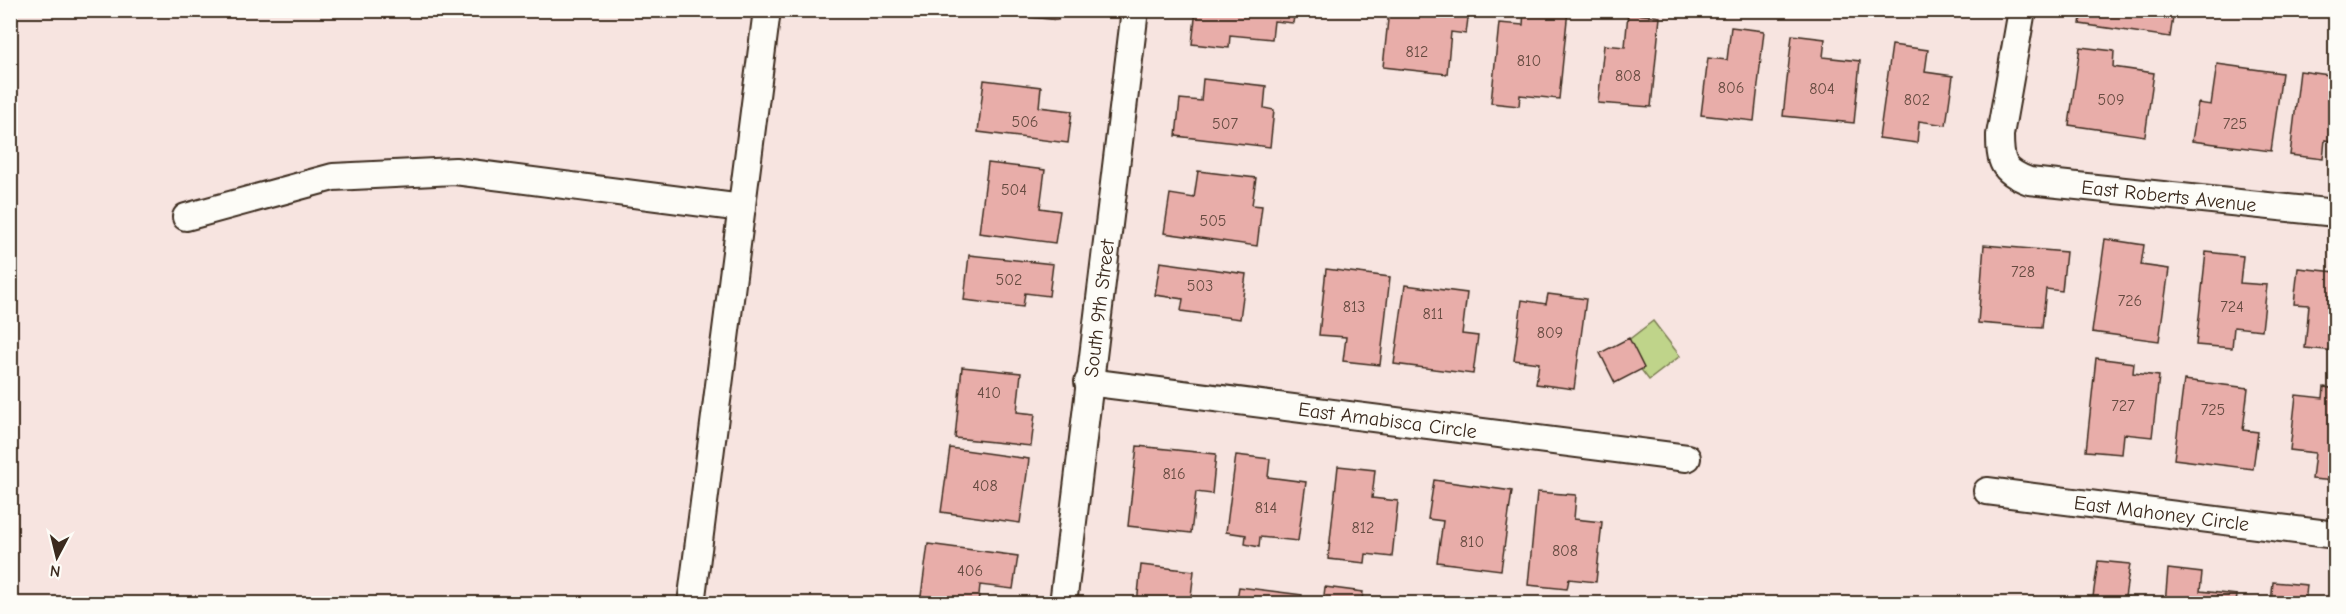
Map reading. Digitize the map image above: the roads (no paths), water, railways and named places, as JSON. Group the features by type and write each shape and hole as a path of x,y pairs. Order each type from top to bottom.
{"street":[{"path":"691,603 767,10"},
{"name":"South 9th Street","path":"1063,603 1088,381 1135,10"},
{"name":"East Roberts Avenue","path":"2022,10 2000,135 2000,154 2006,169 2029,180 2336,213"},
{"path":"186,217 333,177 455,171 742,208"},
{"name":"East Amabisca Circle","path":"1088,381 1687,458"},
{"name":"East Mahoney Circle","path":"1987,491 2336,535"}]}
